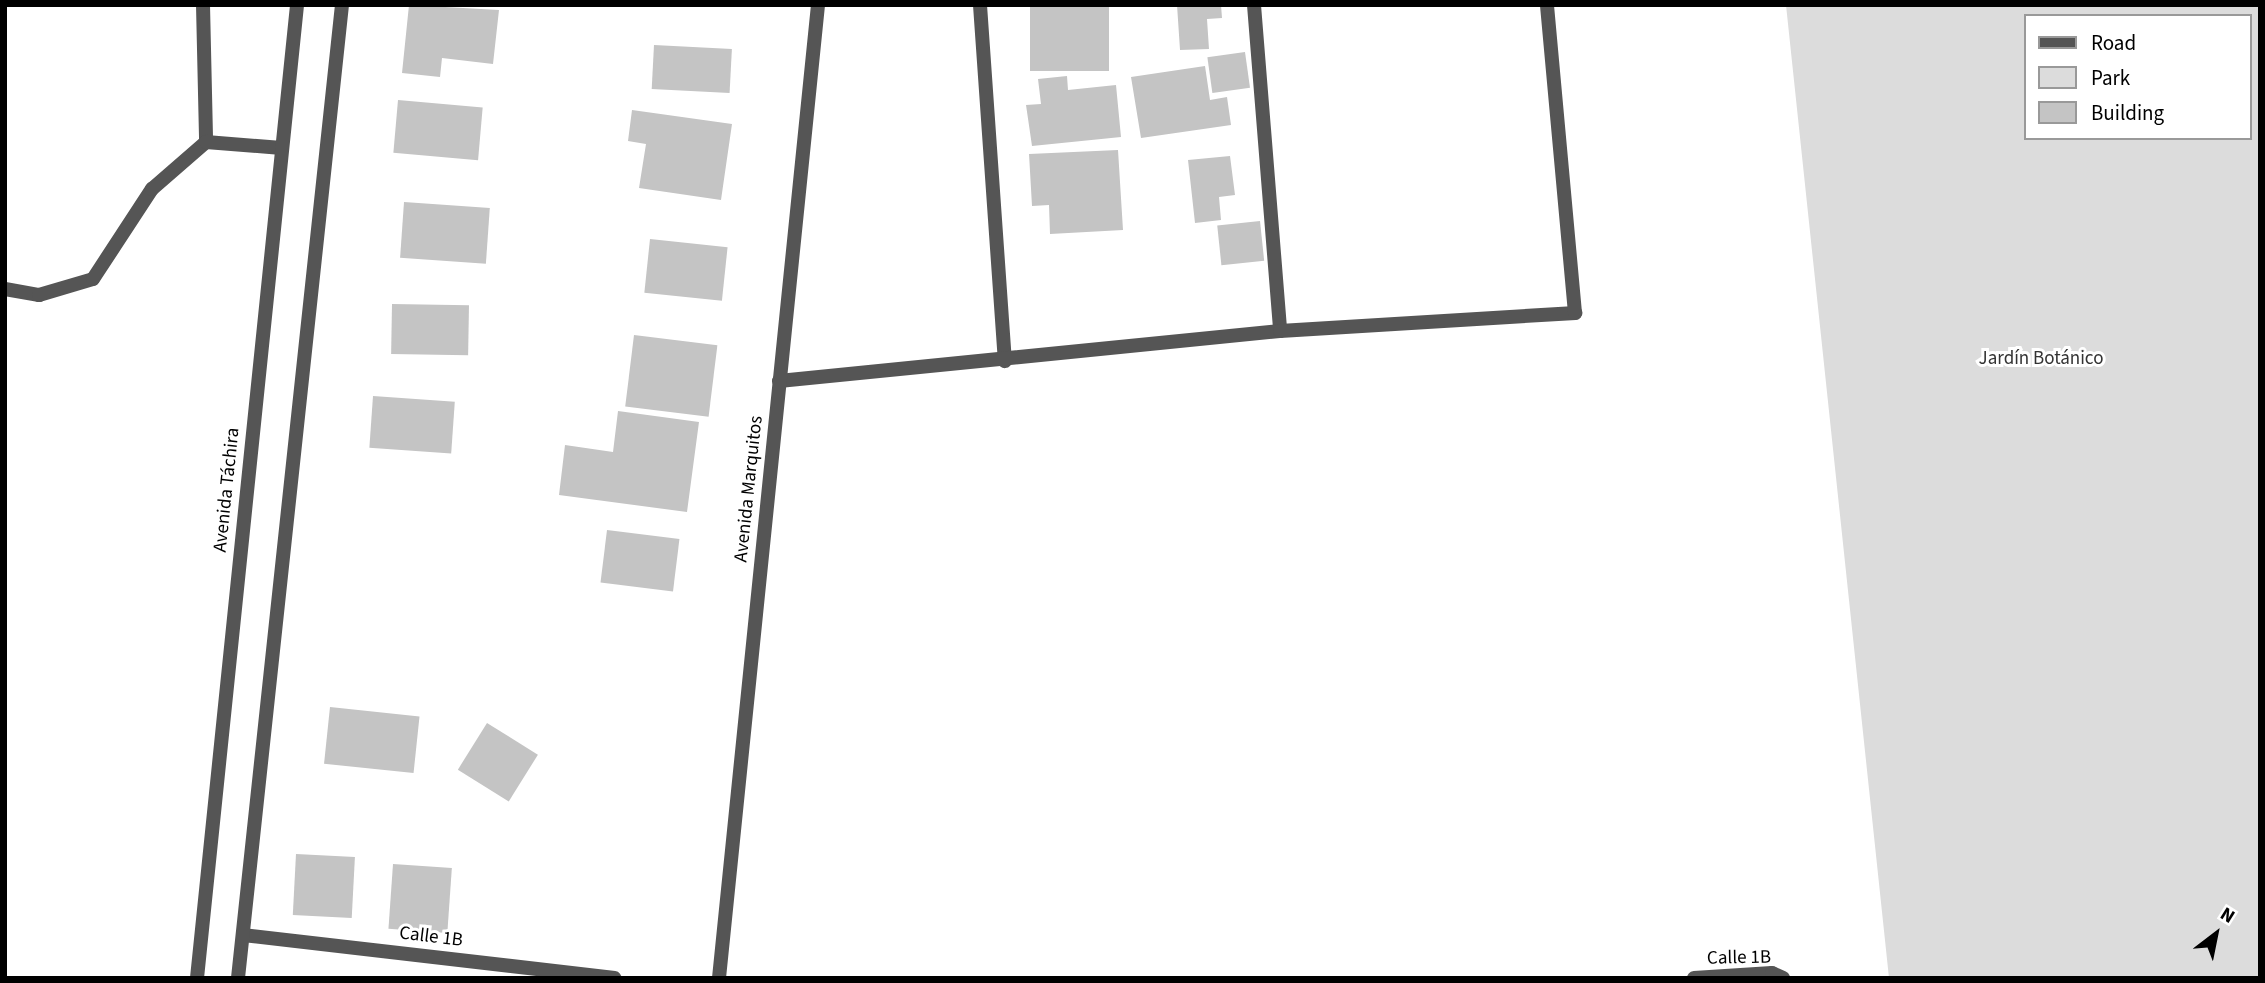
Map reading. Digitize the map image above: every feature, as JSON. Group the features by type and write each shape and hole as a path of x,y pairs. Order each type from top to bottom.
{"street":[{"path":"203,5 206,142"},
{"name":"Avenida Táchira","path":"197,978 297,5"},
{"path":"238,978 342,5"},
{"name":"Avenida Marquitos","path":"719,978 818,5"},
{"path":"980,5 1005,361"},
{"path":"1254,5 1280,331"},
{"path":"779,381 1005,361 1280,331 1575,313 1547,5"},
{"path":"5,289 39,295 93,279 152,189 206,142 282,148"},
{"name":"Calle 1B","path":"243,935 615,978"},
{"name":"Calle 1B","path":"1694,978 1772,973 1783,978"}],"green space":[{"name":"Jardín Botánico","path":"1786,5 2260,5 2260,978 1889,978"}],"building":[{"path":"409,5 499,10 493,64 442,58 440,77 402,73"},
{"path":"1030,5 1109,5 1109,71 1030,71"},
{"path":"1177,5 1221,5 1222,18 1207,19 1209,49 1180,50"},
{"path":"654,45 732,49 730,93 652,89"},
{"path":"1245,52 1250,88 1212,93 1207,57"},
{"path":"1205,66 1210,100 1227,97 1231,125 1141,138 1131,77"},
{"path":"1067,76 1068,90 1116,85 1121,137 1032,146 1026,105 1041,104 1038,79"},
{"path":"398,100 483,107 478,160 393,153"},
{"path":"632,110 732,124 721,200 639,188 646,144 628,141"},
{"path":"1118,150 1123,230 1050,234 1049,205 1032,206 1029,154"},
{"path":"1230,156 1235,195 1219,197 1221,220 1195,223 1188,160"},
{"path":"404,202 490,208 486,264 400,258"},
{"path":"1260,221 1264,261 1221,265 1217,225"},
{"path":"650,239 728,247 722,301 644,293"},
{"path":"392,304 469,305 468,355 391,354"},
{"path":"634,335 717,345 709,417 625,406"},
{"path":"373,396 455,402 451,454 369,448"},
{"path":"618,411 699,422 687,512 559,495 565,445 613,452"},
{"path":"607,530 679,539 673,592 601,583"},
{"path":"330,707 420,716 414,773 324,764"},
{"path":"487,723 538,755 509,801 458,770"},
{"path":"296,854 355,857 352,918 293,915"},
{"path":"393,864 452,868 447,933 388,929"}]}
